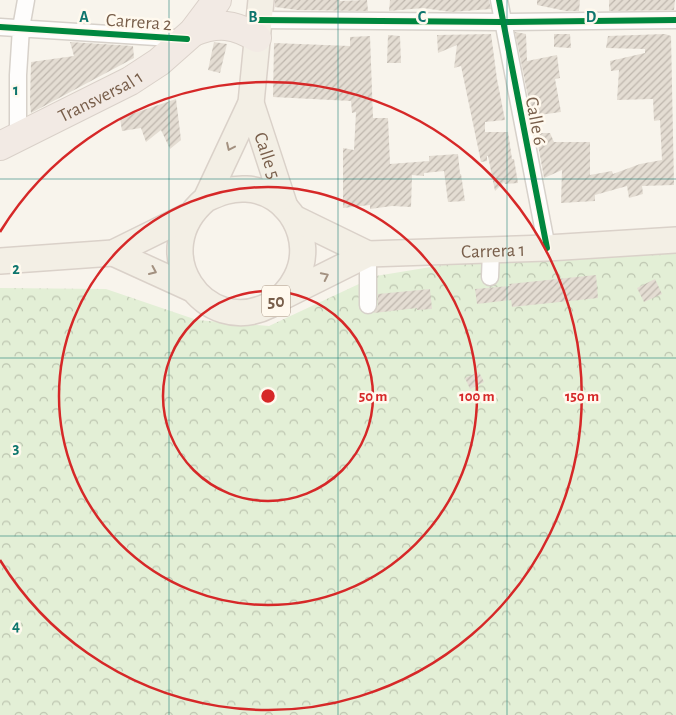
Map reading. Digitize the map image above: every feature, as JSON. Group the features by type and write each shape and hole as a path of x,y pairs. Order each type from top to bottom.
{"highway":[{"name":"Transversal 1","path":"190,36 217,0"},
{"name":"Transversal 1","path":"9,142 130,81 159,62 190,36 206,27 219,25 233,26 246,31 259,19"}],"main road":[{"name":"Calle 5","path":"198,207 251,103 259,19"},
{"name":"Calle 5","path":"251,103 289,212"},
{"name":"50","path":"0,261 113,253 198,207 218,192 246,188 274,198 289,212 300,231 303,245 302,260 292,286 282,297 270,305 257,310 236,312 215,306 202,299 192,289 181,265 180,239 184,227 198,207"},
{"name":"Carrera 1","path":"289,212 368,254"},
{"name":"Carrera 1","path":"282,297 368,254 547,248 676,240"},
{"name":"50","path":"113,253 192,289"}],"street":[{"path":"9,142 18,75 21,28 26,0"},
{"name":"Calle 6","path":"499,0 547,248"},
{"path":"259,19 502,22 676,20"},
{"name":"Carrera 2","path":"0,27 190,36"},
{"path":"490,277 491,250"},
{"path":"368,254 368,305"}],"green space":[{"path":"676,240 676,715 0,715 0,288 106,289 197,320 269,326 376,276 547,248"}],"building":[{"path":"275,0 367,0 368,11 297,10 275,7"},
{"path":"390,0 489,0 491,9 451,12 423,8 389,11"},
{"path":"537,0 580,0 579,11 566,11 537,5"},
{"path":"609,0 675,0 674,10 609,11"},
{"path":"515,32 526,34 527,61 557,55 560,78 555,79 561,112 532,116"},
{"path":"491,34 505,120 485,122 485,132 508,132 518,183 505,184 504,182 495,191 488,156 487,161 481,162 461,66 454,68 457,45 438,53 437,35"},
{"path":"554,34 570,34 571,48 554,47"},
{"path":"665,34 671,36 674,185 642,186 643,194 629,198 627,186 595,195 595,201 561,203 562,170 544,178 536,133 550,133 554,142 590,142 590,175 612,171 613,174 640,164 662,160 660,120 654,121 653,99 617,100 619,70 611,71 610,61 645,53 645,49 606,48 608,36"},
{"path":"388,35 400,36 401,63 387,63"},
{"path":"370,36 373,118 388,118 390,164 429,161 429,156 458,154 465,201 448,202 444,171 424,173 424,176 412,175 411,207 392,206 370,209 370,205 343,208 343,148 354,150 356,112 352,113 351,101 273,97 274,43 350,46 350,37"},
{"path":"70,42 133,46 134,58 31,113 31,62 74,56"},
{"path":"214,42 227,44 220,73 208,70"},
{"path":"176,99 181,140 170,149 161,130 146,142 141,128 122,131 120,118"},
{"path":"596,275 598,298 512,307 511,300 477,304 475,289"},
{"path":"655,279 662,294 644,302 637,288"},
{"path":"430,289 432,309 417,310 417,308 374,313 378,305 378,294"},
{"path":"479,372 484,382 470,389 465,378"}],"cycle path":[{"path":"499,0 547,248"},
{"path":"259,20 502,22 676,20"},
{"path":"0,27 187,39"}]}
